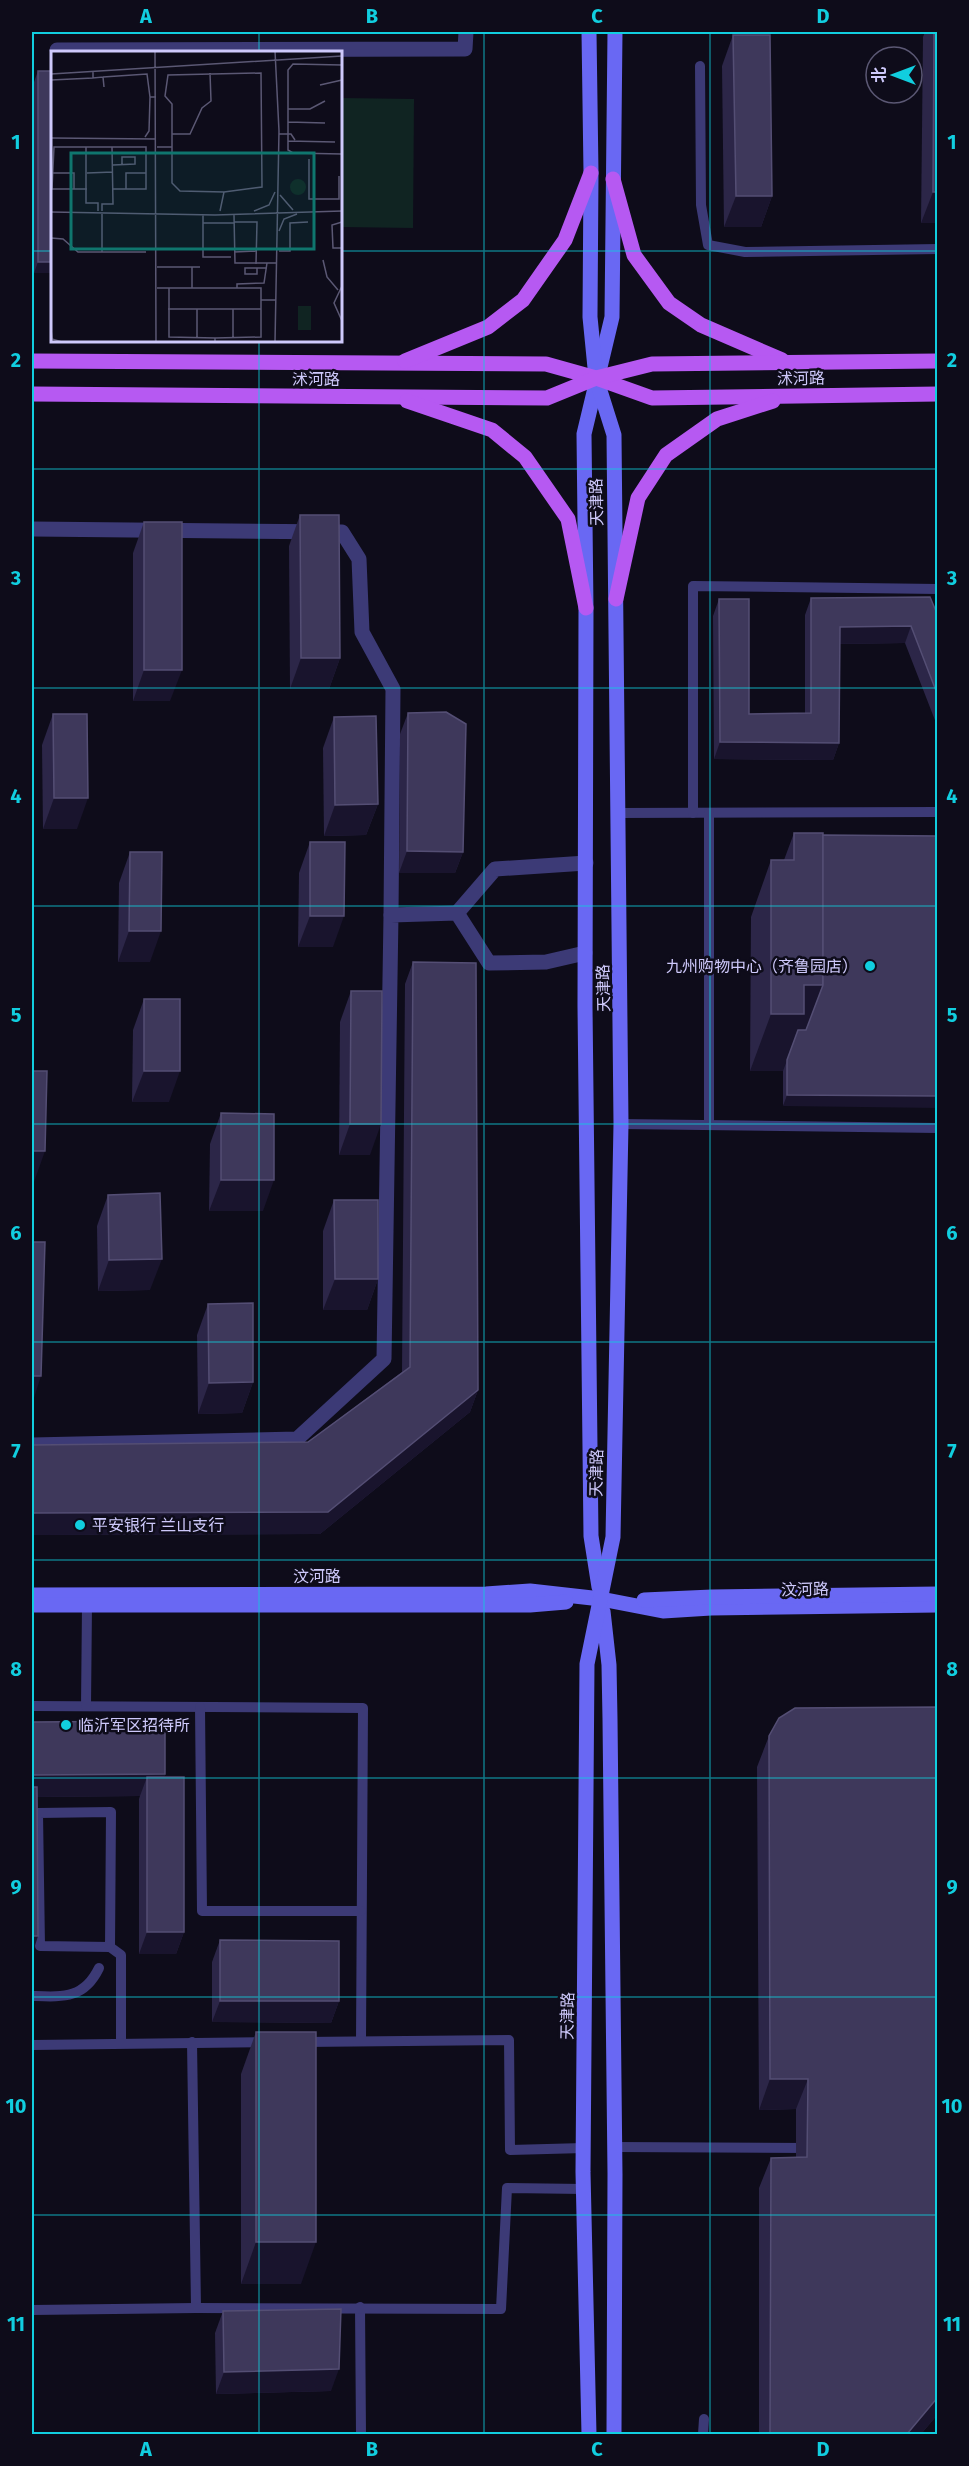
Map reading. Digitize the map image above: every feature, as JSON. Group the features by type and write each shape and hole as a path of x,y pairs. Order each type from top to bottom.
{"main road":[{"name":"天津路","path":"589,32 590,317 596,378 614,435 621,1124 613,1537 587,1664 584,2189 589,2434"},
{"name":"天津路","path":"614,2434 615,2147 609,1665 602,1599 591,1536 585,953 584,434 612,317 615,32"},
{"path":"398,363 488,327 523,300 566,240 591,173"},
{"path":"613,179 634,255 669,303 701,325 787,363"},
{"name":"沭河路","path":"32,360 546,364 596,378 652,398 938,394"},
{"name":"沭河路","path":"32,394 547,398 596,378 651,364 938,360"},
{"path":"616,599 638,498 666,455 717,419 790,396"},
{"path":"396,397 492,430 525,457 568,519 586,608"},
{"name":"汶河路","path":"32,1595 474,1594 530,1591 602,1599 663,1611 711,1608 938,1605"},
{"name":"汶河路","path":"32,1605 530,1605 602,1599 665,1600 712,1597 938,1594"}],"street":[{"path":"57,50 465,49 466,32"},
{"path":"32,530 342,532 359,559 362,632 393,689 392,915 384,1359 297,1439 32,1445"},
{"path":"392,915 457,914 495,869 586,864"},
{"path":"457,914 489,963 546,962 585,953"}],"lane":[{"path":"700,66 701,205 708,245 745,252 938,249"},
{"path":"693,813 693,586 938,589"},
{"path":"618,813 938,812"},
{"path":"709,813 709,1125"},
{"path":"621,1124 938,1128"},
{"path":"86,1706 87,1605"},
{"path":"32,1706 363,1708 361,2041"},
{"path":"200,1707 202,1911 361,1911"},
{"path":"110,1947 111,1812 38,1813 40,1946 110,1947 121,1955 121,2043"},
{"path":"32,1996 53,1997 78,1993 92,1982 99,1968"},
{"path":"32,2044 509,2040 510,2150 584,2148"},
{"path":"192,2042 196,2308"},
{"path":"615,2147 818,2148"},
{"path":"32,2310 360,2307 501,2309 507,2188 584,2189"},
{"path":"360,2307 361,2434"},
{"path":"703,2434 704,2419"}],"green space":[{"path":"342,98 414,99 413,228 342,227"}],"building":[{"path":"934,32 938,32 938,192 933,192"},
{"path":"733,35 770,35 772,196 736,196"},
{"path":"38,71 51,71 51,262 38,262"},
{"path":"300,515 339,515 340,658 301,658"},
{"path":"144,522 182,522 182,670 144,670"},
{"path":"930,597 938,616 938,696 911,626 840,627 839,743 720,742 719,599 749,599 749,714 811,713 811,598"},
{"path":"446,712 466,724 463,852 407,851 408,713"},
{"path":"53,714 87,714 88,798 54,798"},
{"path":"376,716 378,804 335,805 334,717"},
{"path":"794,833 823,833 823,985 804,985 804,1014 771,1014 771,860 794,860"},
{"name":"九州购物中心（齐鲁园店）","path":"823,835 938,836 938,1096 787,1095 787,1060 798,1030 806,1030 823,985"},
{"path":"310,842 345,842 344,916 310,916"},
{"path":"130,852 162,852 161,931 129,931"},
{"path":"413,962 476,963 478,1390 328,1512 32,1513 32,1445 308,1442 410,1367"},
{"path":"351,991 382,991 381,1124 350,1124"},
{"path":"144,999 180,999 180,1071 144,1071"},
{"path":"32,1071 47,1071 45,1151 32,1151"},
{"path":"221,1113 274,1114 274,1180 221,1180"},
{"path":"160,1193 162,1259 109,1260 108,1195"},
{"path":"334,1200 378,1200 378,1279 335,1279"},
{"path":"32,1242 45,1242 41,1376 32,1376"},
{"path":"253,1303 253,1382 209,1383 208,1304"},
{"path":"938,1707 938,2397 907,2434 770,2434 771,2158 807,2157 808,2079 770,2079 769,1736 779,1718 795,1708"},
{"path":"165,1721 165,1774 32,1775 32,1722"},
{"path":"147,1777 184,1777 184,1932 147,1932"},
{"path":"32,1787 37,1787 38,1936 32,1936"},
{"path":"220,1940 339,1941 339,2001 220,2001"},
{"path":"256,2032 316,2032 316,2242 256,2242"},
{"path":"341,2309 339,2369 224,2372 223,2311"}],"place":[{"name":"九州购物中心（齐鲁园店）","path":"870,966"},
{"name":"平安银行 兰山支行","path":"80,1525"},
{"name":"临沂军区招待所","path":"66,1725"}]}
